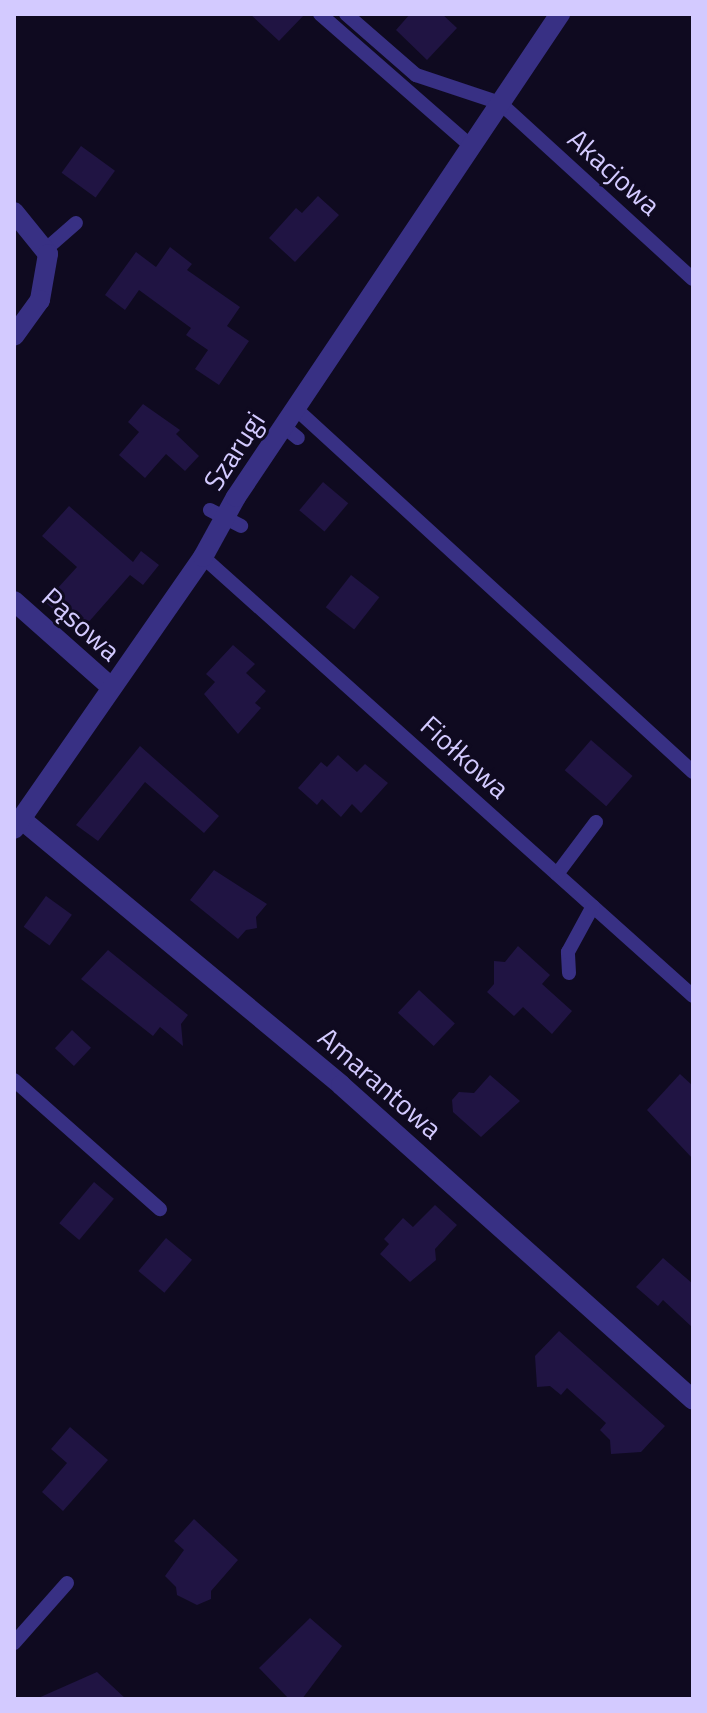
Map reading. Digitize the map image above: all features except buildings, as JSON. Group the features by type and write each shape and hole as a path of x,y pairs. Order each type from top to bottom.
{"street":[{"name":"Szarugi","path":"17,824 203,557 225,518 291,432 295,408 560,14"},
{"path":"14,212 45,250 47,277 40,300 14,336"},
{"name":"Pąsowa","path":"14,601 111,687"},
{"name":"Amarantowa","path":"17,824 341,1085 693,1400"}],"lane":[{"path":"320,14 472,147"},
{"path":"346,14 416,75 500,103"},
{"name":"Akacjowa","path":"500,103 693,279"},
{"path":"45,250 76,223"},
{"path":"295,408 693,772"},
{"name":"Fiołkowa","path":"203,557 693,996"},
{"path":"557,874 596,822"},
{"path":"569,973 568,952 593,906"},
{"path":"14,1080 160,1209"},
{"path":"14,1643 67,1583"}]}
